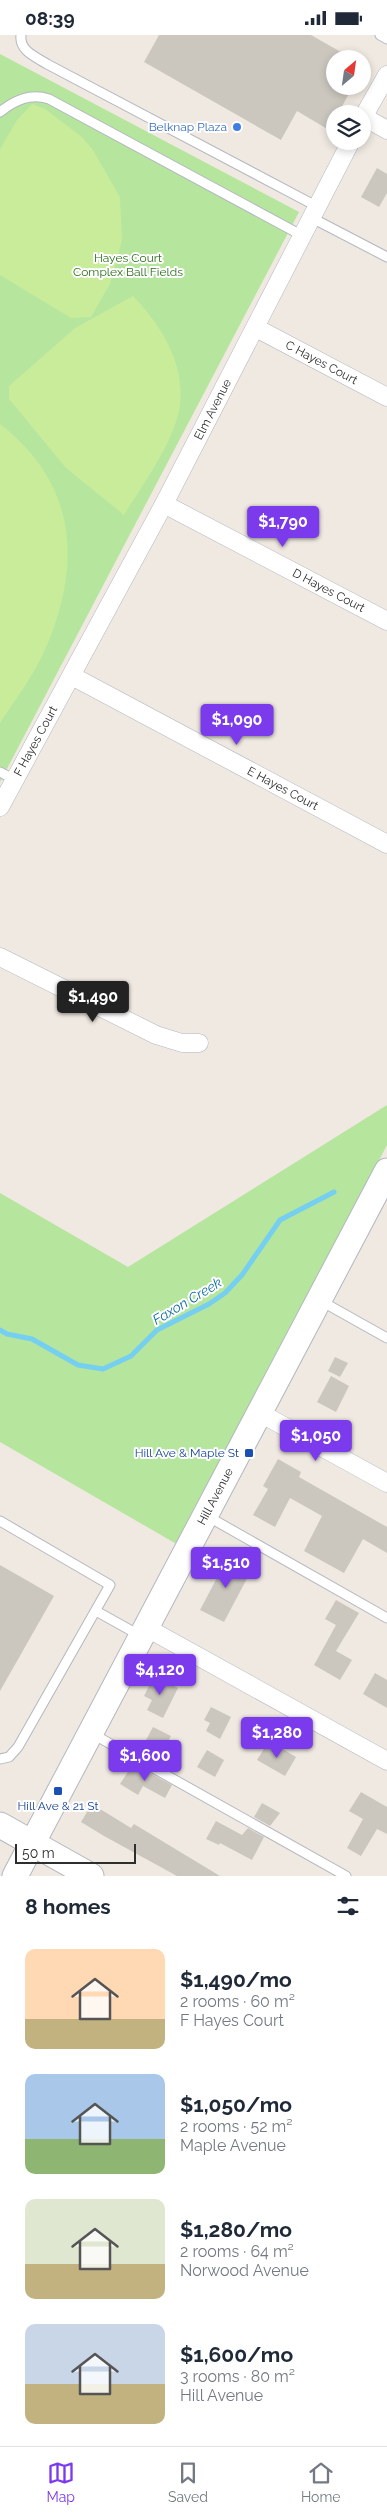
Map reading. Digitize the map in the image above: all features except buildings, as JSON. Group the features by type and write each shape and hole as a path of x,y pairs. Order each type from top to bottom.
{"street":[{"path":"370,105 387,75"},
{"path":"371,122 387,130"},
{"name":"Elm Avenue","path":"72,676 256,328 346,150"},
{"name":"C Hayes Court","path":"256,328 387,397"},
{"name":"D Hayes Court","path":"164,504 387,621"},
{"name":"F Hayes Court","path":"0,807 7,776 72,676"},
{"name":"E Hayes Court","path":"72,676 387,844"},
{"path":"0,957 156,1035 182,1043 199,1043"},
{"name":"Hill Avenue","path":"15,1876 318,1300 384,1187"},
{"path":"260,1413 387,1483"},
{"path":"144,1632 387,1761"},
{"path":"0,1825 91,1876"}],"lane":[{"path":"21,35 22,45 28,53 315,213 387,257"},
{"path":"380,35 387,39"},
{"path":"0,112 24,98 37,95 49,99 303,236"},
{"path":"318,1300 387,1338"},
{"path":"206,1515 387,1617"},
{"path":"0,1521 110,1585 18,1747 9,1757 0,1759"},
{"path":"96,1611 144,1632"},
{"path":"91,1733 346,1876"}],"green space":[{"name":"Hayes Court Complex Ball Fields","path":"0,54 299,212 0,782"},
{"path":"32,104 45,109 82,137 93,150 120,197 122,240 110,284 91,317 71,318 0,275 0,149 17,120"},
{"path":"133,296 153,319 169,346 179,374 181,389 180,405 172,432 149,476 124,515 66,468 9,399 9,386 75,328"},
{"path":"0,424 26,448 46,473 59,501 66,529 68,559 64,589 56,620 44,652 29,680 0,723"},
{"path":"387,1105 387,1145 180,1546 0,1442 0,1193 128,1267"}],"waterway":[{"name":"Faxon Creek","path":"0,1330 7,1334 32,1339 78,1365 103,1369 131,1356 157,1330 209,1304 225,1293 242,1275 280,1220 334,1192"}],"place":[{"name":"Belknap Plaza","path":"237,127"},
{"name":"Hill Ave & Maple St","path":"249,1453"},
{"name":"Hill Ave & 21 St","path":"58,1791"}]}
